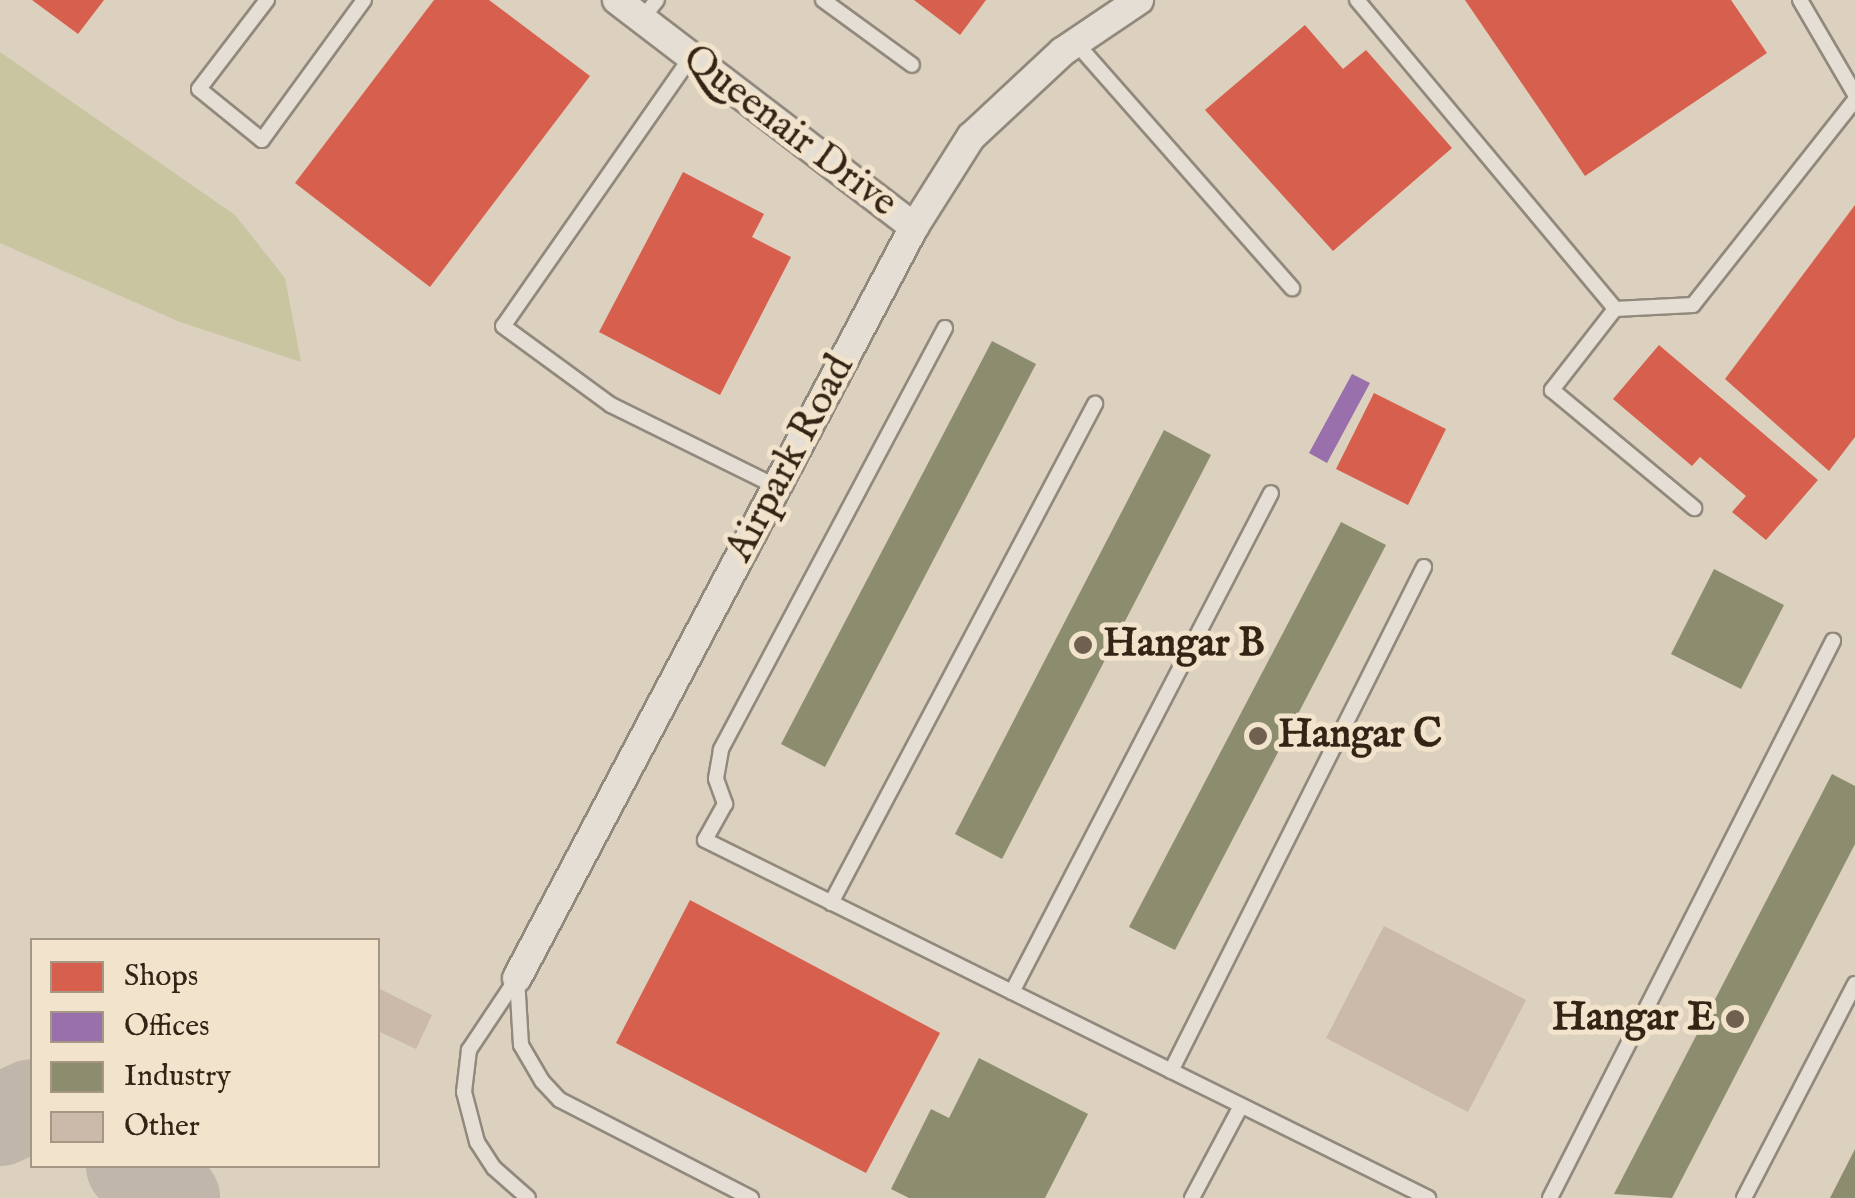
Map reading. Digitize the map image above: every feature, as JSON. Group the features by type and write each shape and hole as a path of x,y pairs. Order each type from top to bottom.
{"street":[{"name":"Queenair Drive","path":"617,0 650,10 691,57 914,228"},
{"name":"Airpark Road","path":"517,978 914,228 972,137 1122,5"}],"lane":[{"path":"267,0 199,89 262,140 364,0"},
{"path":"823,0 912,65"},
{"path":"1357,0 1615,309"},
{"path":"1694,508 1552,390 1615,309 1693,305 1855,97 1800,0"},
{"path":"1076,43 1292,288"},
{"path":"691,57 502,326 611,406 777,487"},
{"path":"946,328 721,750 716,780 725,804 704,840 1428,1198"},
{"path":"831,903 1096,404"},
{"path":"1012,992 1272,493"},
{"path":"1171,1071 1424,567"},
{"path":"1550,1198 1832,641"},
{"path":"517,978 470,1050 464,1092 477,1142 494,1168 528,1198"},
{"path":"517,978 516,1028 521,1045 542,1081 560,1100 750,1198"},
{"path":"1744,1198 1855,984"},
{"path":"1192,1198 1241,1106"}],"shaded area":[{"path":"0,52 235,215 285,278 301,362 180,322 0,243"}],"building: Shops":[{"path":"32,0 104,0 78,34"},
{"path":"434,0 489,0 590,76 430,287 295,183"},
{"path":"914,0 986,0 960,35"},
{"path":"1465,0 1731,0 1767,53 1585,176"},
{"path":"1305,25 1343,69 1366,50 1452,148 1333,251 1205,110"},
{"path":"683,172 764,214 752,237 791,257 720,395 599,332"},
{"path":"1855,205 1855,437 1829,471 1725,379"},
{"path":"1659,345 1818,480 1766,540 1732,512 1746,496 1700,457 1692,466 1613,399"},
{"path":"1374,393 1446,429 1408,505 1336,469"},
{"path":"690,900 940,1033 866,1173 616,1043"}],"building: Offices":[{"path":"1352,374 1370,383 1327,463 1309,453"}],"building: Industry":[{"path":"992,341 1036,364 825,767 781,744"},
{"name":"Hangar B","path":"1164,430 1211,455 1002,859 955,834"},
{"name":"Hangar C","path":"1341,522 1386,545 1175,950 1129,927"},
{"path":"1714,569 1784,605 1741,689 1671,654"},
{"name":"Hangar E","path":"1832,774 1855,786 1855,844 1672,1198 1614,1194"},
{"path":"979,1058 1088,1114 1045,1198 909,1198 891,1189 931,1109 949,1118"},
{"path":"1855,1149 1855,1198 1830,1198"}],"building: Other":[{"path":"1384,926 1526,1000 1468,1112 1326,1038"},
{"path":"380,989 432,1015 416,1049 380,1032"}],"taxiway":[{"path":"0,1120 30,1106"},
{"path":"135,1168 174,1198"}],"place":[{"name":"Hangar B","path":"1083,645"},
{"name":"Hangar C","path":"1258,736"},
{"name":"Hangar E","path":"1735,1019"}]}
